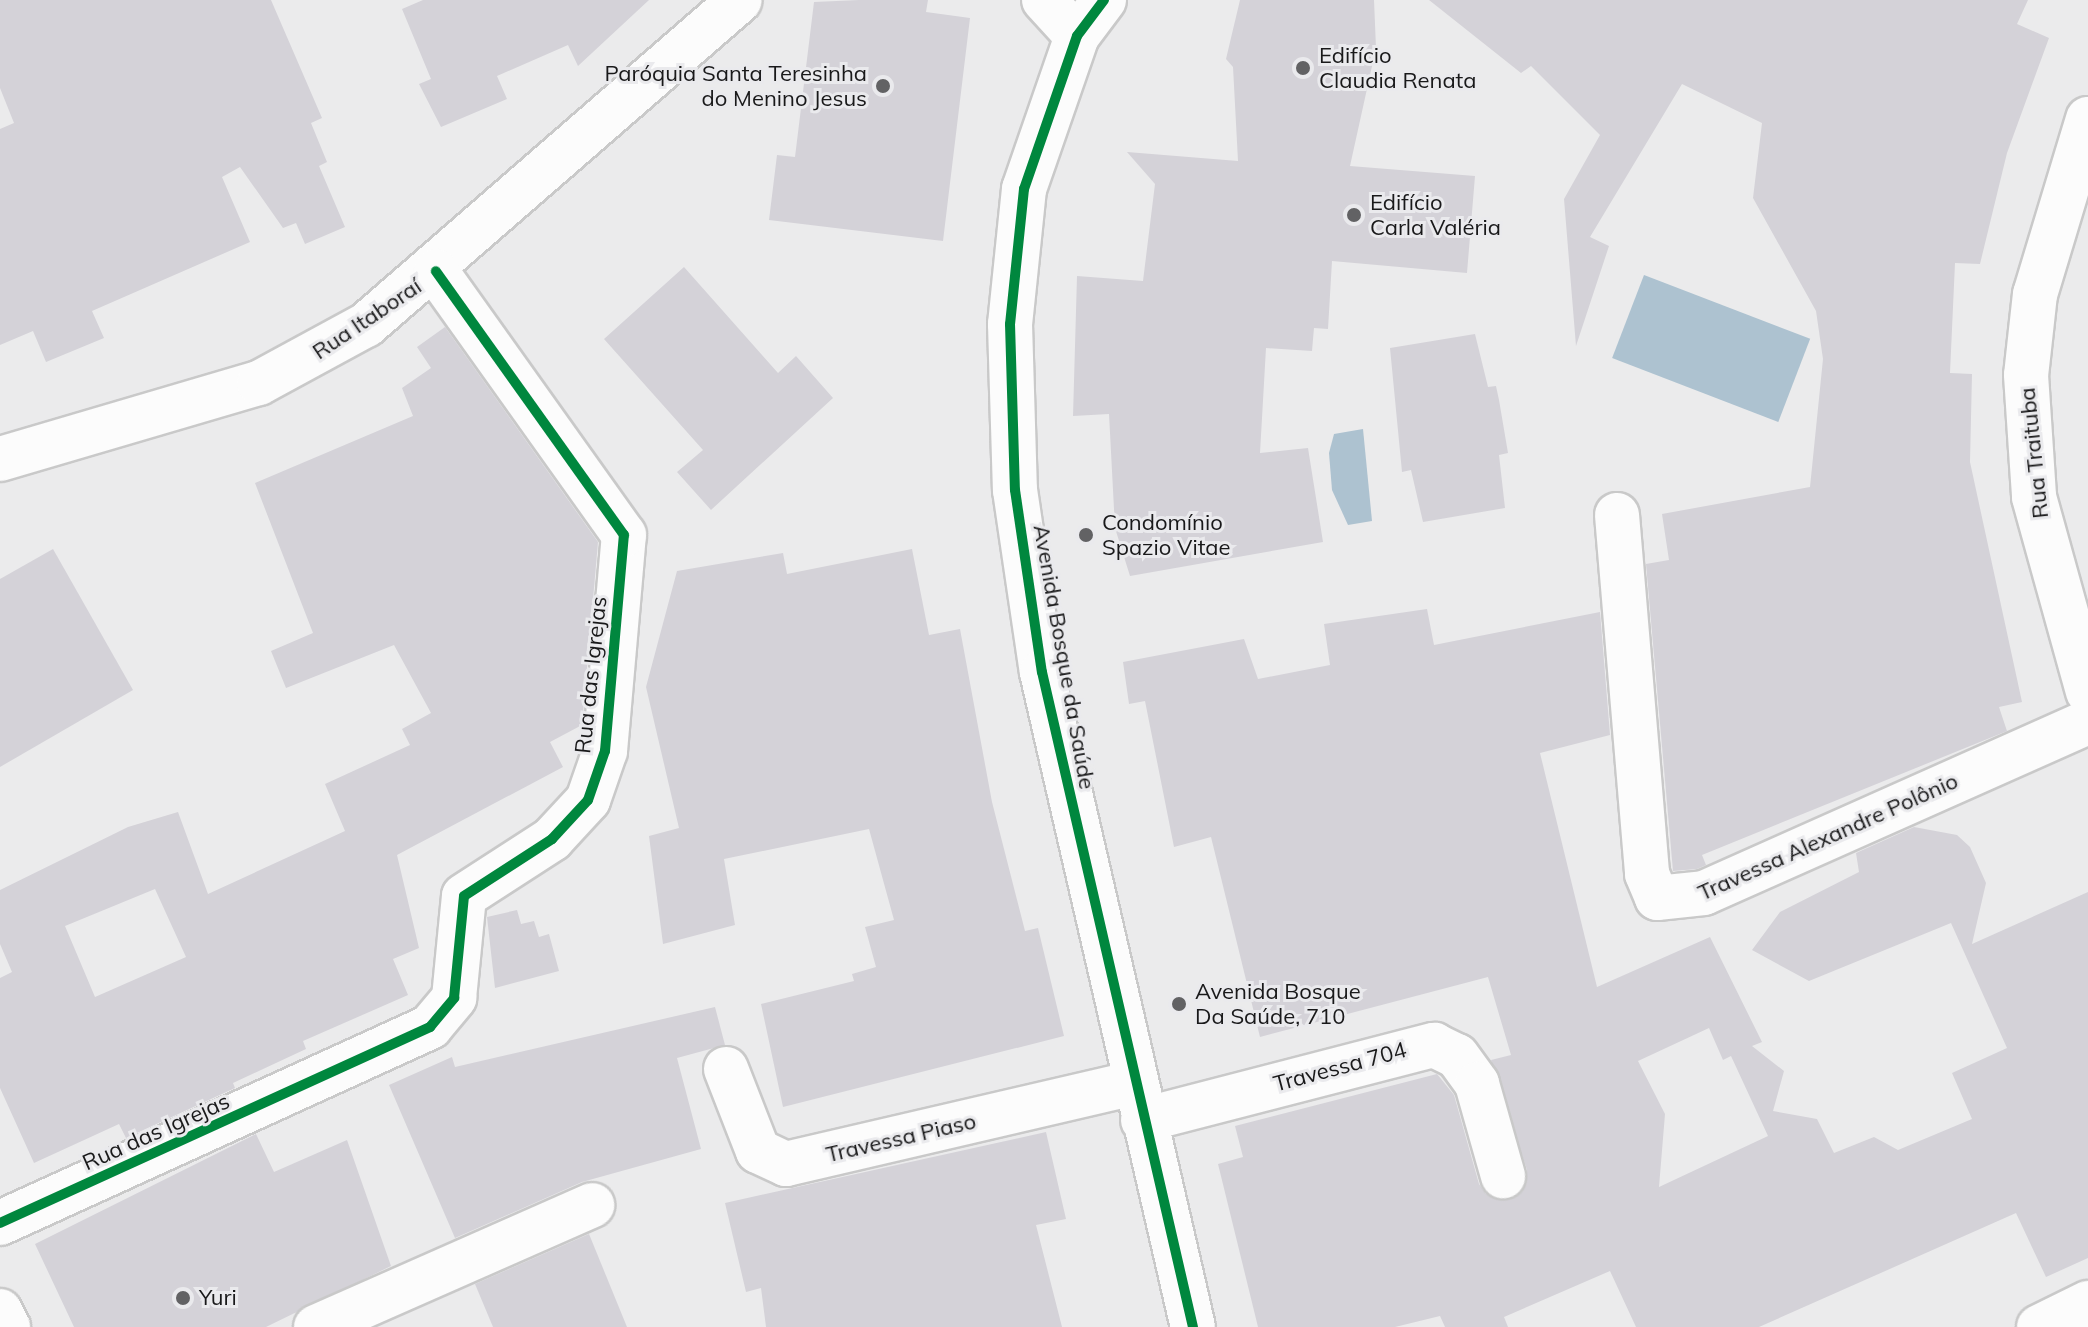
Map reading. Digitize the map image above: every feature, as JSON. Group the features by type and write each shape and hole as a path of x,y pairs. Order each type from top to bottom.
{"street":[{"name":"Rua Itaboraí","path":"0,459 259,383 366,325 436,271 740,0"},
{"path":"1044,0 1077,36"},
{"name":"Avenida Bosque da Saúde","path":"1104,0 1077,36 1024,189 1010,324 1015,490 1042,672 1138,1102 1193,1327"},
{"name":"Rua Traituba","path":"2088,119 2035,294 2026,375 2034,497 2088,692"},
{"name":"Rua das Igrejas","path":"0,1223 430,1027 454,998 464,896 552,839 593,790 610,714 624,535 436,271"},
{"name":"Travessa Alexandre Polônio","path":"1617,515 1647,874 1657,898 1704,893 2088,722"},
{"name":"Travessa 704","path":"1138,1102 1434,1045 1457,1056 1477,1084 1503,1176"},
{"name":"Travessa Piaso","path":"726,1069 753,1144 786,1164 1138,1102"},
{"path":"316,1327 592,1205"},
{"path":"2039,1327 2088,1303"},
{"path":"0,1311 8,1327"}],"water":[{"path":"1644,275 1810,339 1778,422 1612,358"},
{"path":"1363,429 1372,521 1348,525 1332,490 1329,453 1334,434"}],"building":[{"path":"0,0 271,0 322,118 311,123 327,162 319,166 345,227 305,244 296,223 283,228 240,167 222,177 250,242 92,311 104,338 46,362 33,331 0,345 0,129 14,123 0,88"},
{"path":"423,0 649,0 578,66 568,45 497,76 507,99 441,127 419,84 431,79 402,9"},
{"name":"Paróquia Santa Teresinha do Menino Jesus","path":"928,0 926,12 970,18 943,241 769,220 777,155 795,157 814,2"},
{"path":"1240,0 1374,0 1376,48 1350,166 1475,176 1467,273 1332,261 1328,329 1314,328 1312,351 1266,348 1260,453 1308,448 1323,542 1130,576 1115,528 1109,414 1073,416 1077,276 1143,281 1155,184 1127,152 1238,161 1233,67 1226,59"},
{"path":"1429,0 2028,0 2017,24 2049,38 2007,153 1980,264 1955,263 1950,373 1972,374 1970,462 2022,702 1999,707 2007,731 1702,855 1706,865 1697,869 1673,871 1646,564 1669,560 1662,514 1810,487 1823,359 1816,311 1753,198 1762,123 1682,84 1590,237 1609,246 1576,346 1564,199 1600,135 1531,66 1521,73"},
{"path":"684,267 778,373 796,356 833,398 711,510 677,472 703,450 604,339"},
{"path":"445,327 598,542 582,725 550,742 563,767 397,855 419,948 393,959 408,995 303,1041 306,1049 233,1083 235,1088 126,1138 119,1124 34,1163 0,1088 0,978 12,972 0,944 0,890 128,827 178,812 208,894 345,831 325,784 410,745 402,729 431,713 394,645 286,688 271,651 313,633 255,483 413,416 402,388 431,368 417,347","holes":["155,889 186,957 95,997 65,926"]},
{"path":"1475,334 1488,387 1496,386 1499,400 1508,453 1499,455 1505,508 1423,522 1411,470 1402,472 1390,348"},
{"path":"53,549 133,690 0,767 0,579"},
{"path":"912,549 929,635 960,629 992,802 1025,931 1038,928 1064,1036 783,1107 761,1004 854,981 852,974 876,967 865,927 894,920 869,829 724,859 735,925 663,944 649,836 679,828 646,687 677,571 783,553 787,574"},
{"path":"1427,609 1434,645 1600,612 1610,735 1540,753 1597,987 1710,937 1762,1042 1752,1046 1784,1071 1773,1111 1817,1119 1834,1153 1874,1137 1898,1150 1972,1119 1952,1073 2007,1048 1951,923 1809,981 1752,950 1780,912 1859,872 1856,853 1914,827 1957,835 1970,847 1986,883 1972,944 2088,892 2088,1258 2046,1277 2016,1213 1759,1327 1636,1327 1610,1271 1504,1317 1508,1327 1445,1327 1440,1316 1395,1327 1258,1327 1218,1164 1243,1157 1235,1126 1437,1074 1454,1095 1479,1184 1486,1194 1509,1200 1521,1193 1527,1170 1491,1060 1511,1055 1488,977 1260,1037 1211,837 1174,847 1145,701 1129,704 1123,662 1244,639 1258,679 1330,665 1324,624","holes":["1709,1028 1723,1060 1731,1056 1768,1136 1659,1187 1665,1114 1638,1061"]},
{"path":"517,910 521,924 534,921 539,937 549,934 559,971 495,988 487,917"},
{"path":"715,1007 725,1045 677,1058 701,1149 582,1182 455,1238 389,1085 452,1057 455,1067"},
{"path":"1046,1132 1066,1219 1036,1225 1062,1327 766,1327 761,1288 746,1292 725,1203"},
{"path":"256,1134 274,1172 347,1140 391,1266 266,1327 74,1327 35,1244"},
{"path":"589,1234 627,1327 493,1327 475,1284"}],"cycle path":[{"path":"1104,0 1077,36 1024,189 1010,324 1015,490 1042,672 1193,1327"},
{"path":"0,1223 430,1027 454,998 464,896 552,839 588,800 605,751 624,535 436,271"}],"place":[{"name":"Edifício Claudia Renata","path":"1303,68"},
{"name":"Paróquia Santa Teresinha do Menino Jesus","path":"883,86"},
{"name":"Edifício Carla Valéria","path":"1354,215"},
{"name":"Condomínio Spazio Vitae","path":"1086,535"},
{"name":"Avenida Bosque Da Saúde, 710","path":"1179,1004"},
{"name":"Yuri","path":"183,1298"}]}
